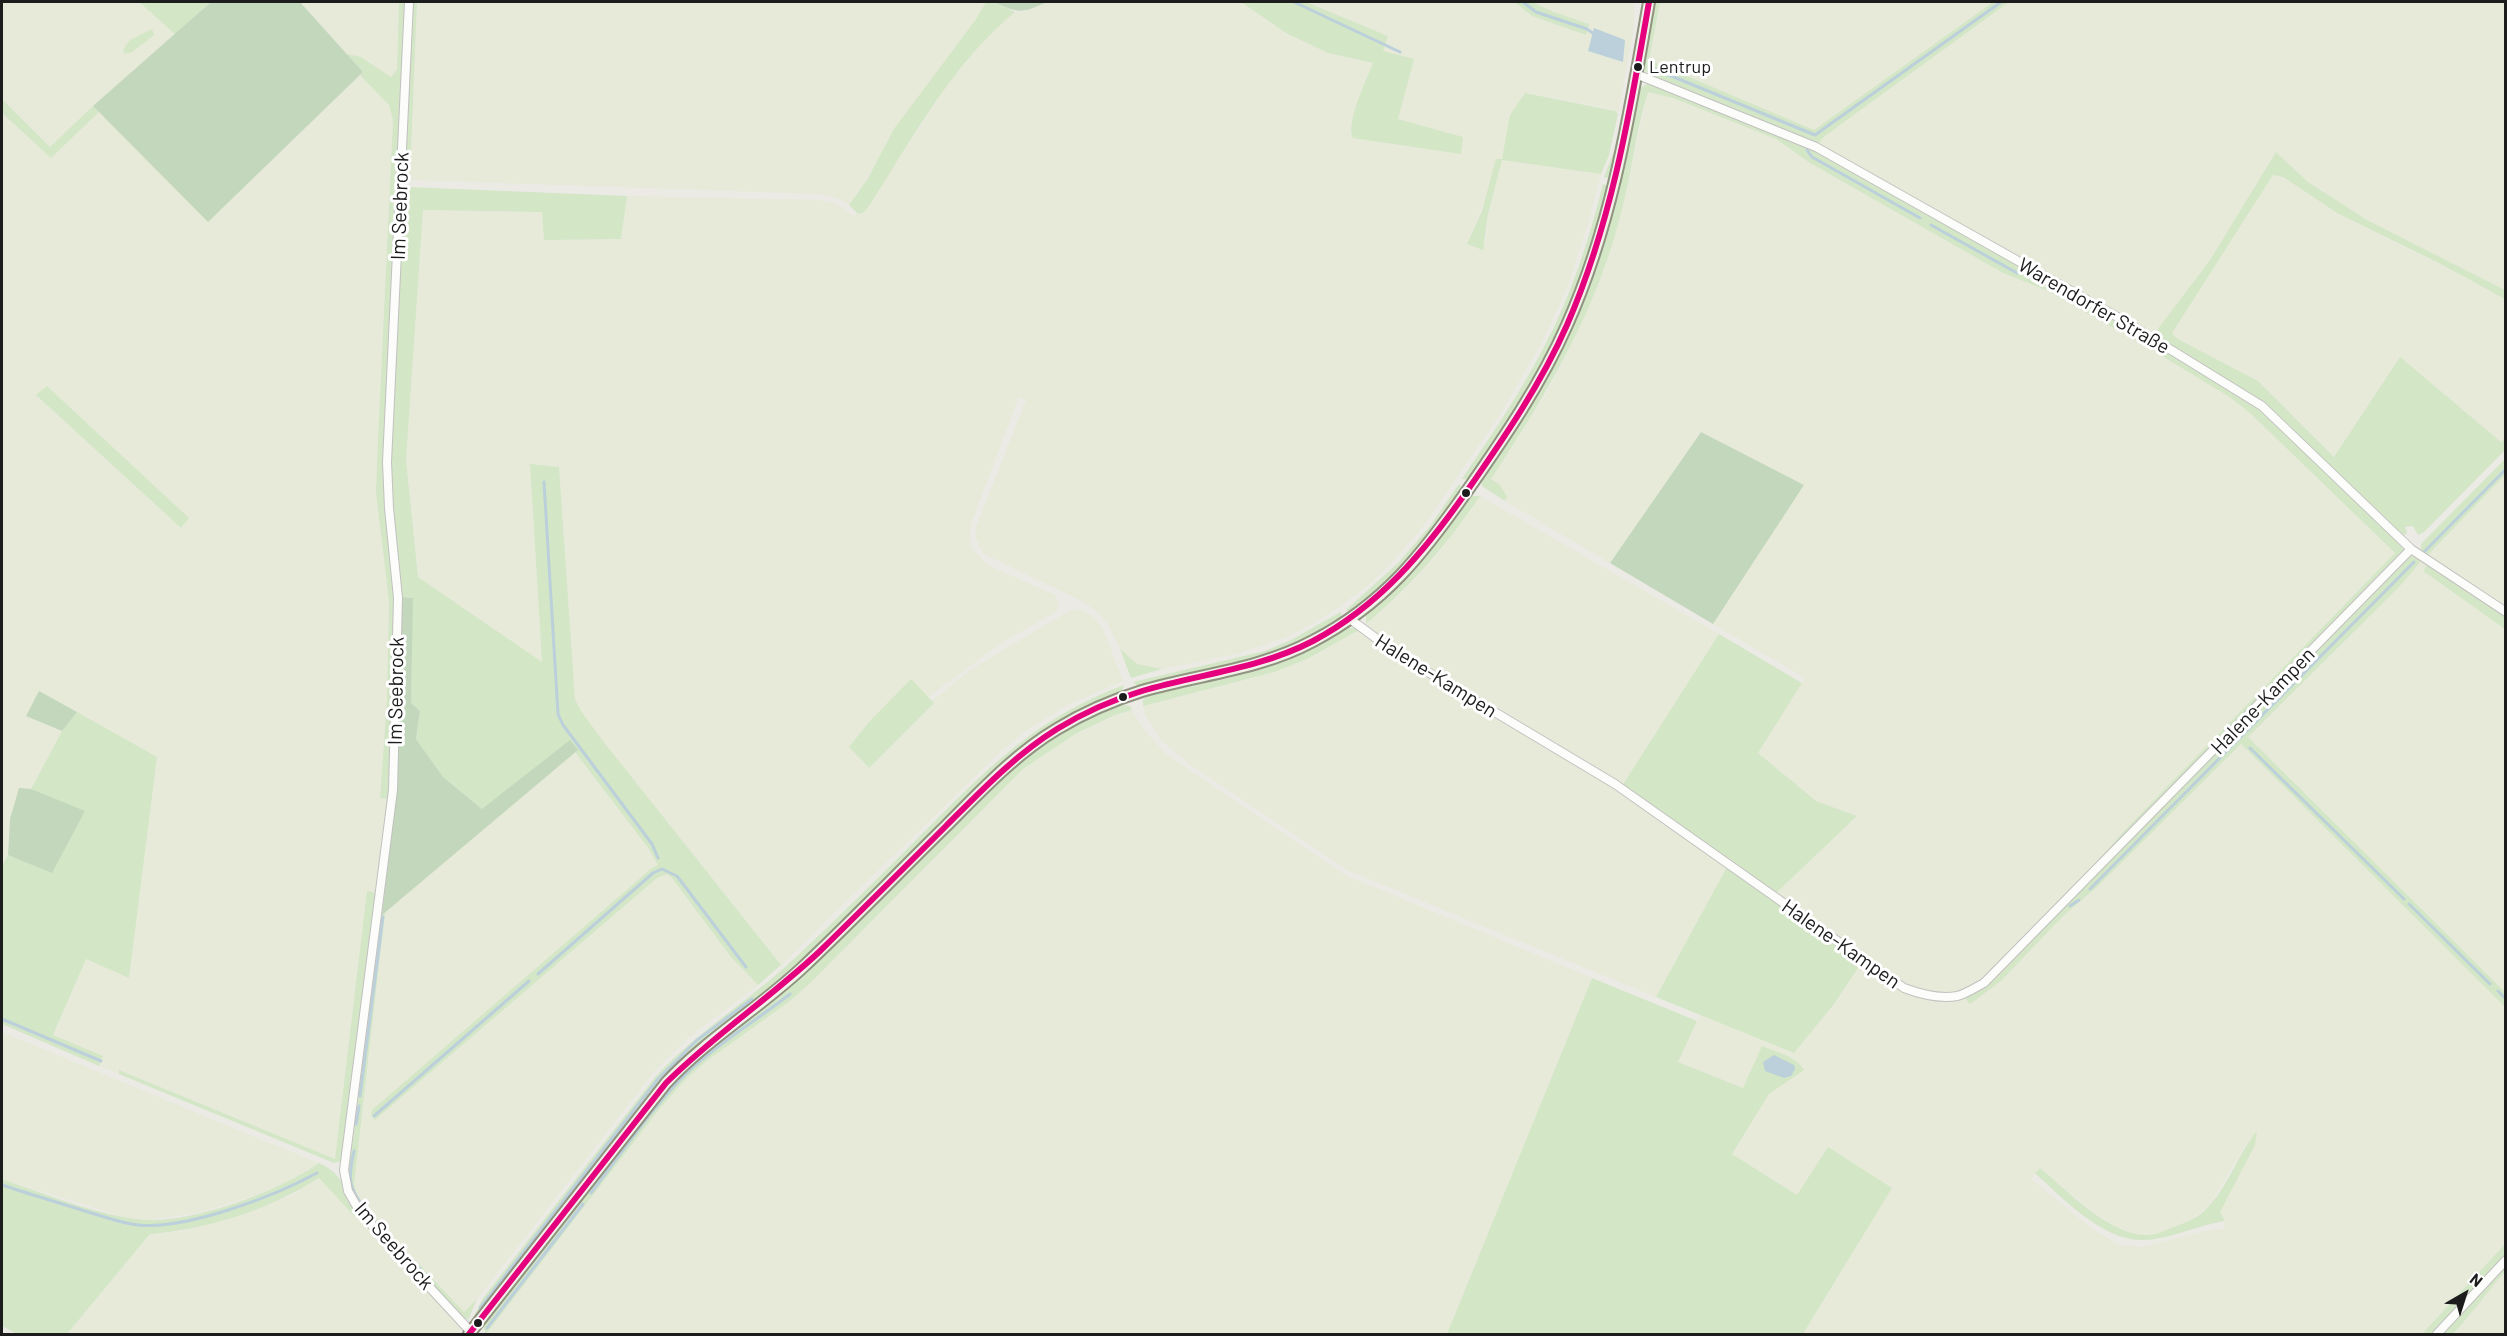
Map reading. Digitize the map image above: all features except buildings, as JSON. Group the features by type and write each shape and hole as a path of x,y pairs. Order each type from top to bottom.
{"street":[{"name":"Im Seebrock","path":"409,2 387,462 398,598 393,790 344,1170 348,1191 360,1212 470,1333"},
{"name":"Halene-Kampen","path":"470,1333 666,1083 682,1066 699,1049 800,970 978,794 1038,741 1081,716 1124,697 1271,660 1310,643 1350,619 1395,582 1430,544 1513,422 1554,352 1580,295 1604,227 1620,159 1649,2"},
{"name":"Warendorfer Straße","path":"1636,74 1816,147 2121,319 2262,406 2411,549 2505,612"},
{"name":"Halene-Kampen","path":"1350,619 1396,653 1615,784 1904,988 1922,994 1960,996 1984,982 2411,549"},
{"path":"2437,1335 2505,1260"}],"green space":[{"path":"2,2 139,2 175,34 50,147 2,99"},
{"path":"139,2 211,2 175,34"},
{"path":"211,2 300,2 363,72 208,222 93,106"},
{"path":"301,2 399,2 397,69 391,77 361,57 347,54"},
{"path":"399,2 406,2 384,461 385,506 395,600 394,685 388,799 380,798 387,699 389,601 376,493 393,120 389,105 360,75 363,72 347,54 361,57 391,77 397,69"},
{"path":"411,2 417,2 410,177 412,180 404,175"},
{"path":"417,2 986,2 925,87 849,205 837,198 819,194 412,180 410,177"},
{"path":"986,2 994,2 1015,12 972,54 954,77 871,203 864,212 858,214 849,205 868,178 894,129 976,19"},
{"path":"994,2 1047,2 1032,9 1020,11"},
{"path":"1047,2 1241,2 1286,33 1328,53 1373,63 1361,91 1351,130 1463,137 1398,119 1404,58 1383,51 1388,36 1306,2 1514,2 1532,16 1586,35 1589,24 1533,2 1634,2 1634,26 1618,114 1612,109 1525,93 1502,160 1601,174 1568,286 1541,344 1501,413 1425,524 1370,584 1314,623 1287,637 1236,654 1162,669 1149,667 1129,659 1120,649 1107,622 1095,610 1078,599 984,554 975,537 976,527 1026,400 1019,397 971,524 972,549 989,566 1055,595 1058,600 1057,611 1000,644 928,697 911,680 868,723 849,747 869,768 934,703 932,701 970,670 1069,611 1081,609 1095,618 1103,629 1123,681 1067,705 1027,730 1002,750 781,965 603,741 575,699 559,467 530,464 542,663 418,577 406,460 423,210 542,212 545,240 621,239 627,196 819,200 837,204 852,215 864,212 948,84 991,32 1015,12 1023,12","holes":["1501,160 1488,214 1486,242 1467,244"]},
{"path":"1241,2 1306,2 1388,36 1383,51 1414,59 1398,119 1463,137 1461,154 1353,138 1351,131 1354,112 1373,63 1328,53 1286,33"},
{"path":"1514,2 1533,2 1589,24 1586,35 1532,16"},
{"path":"1654,2 1660,2 1649,60 1814,130 1993,2 2009,2 1825,136 1817,145 1647,73 1642,67"},
{"path":"1660,2 1993,2 1814,130 1649,60"},
{"path":"2009,2 2505,2 2505,290 2367,220 2308,182 2276,152 2210,260 2154,334 1817,145 1825,136"},
{"path":"152,29 154,35 132,52 125,54 123,50 130,40"},
{"path":"360,75 389,105 393,120 376,493 389,601 387,699 380,797 388,799 376,893 367,892 335,1159 120,1070 119,1074 99,1066 103,1056 53,1035 86,959 129,977 157,757 26,716 62,731 31,789 19,789 10,819 8,855 2,866 2,113 51,158 99,112 208,221","holes":["47,386 189,518 181,528 37,396"]},
{"path":"1648,83 1814,149 2148,339 2231,389 2260,410 2295,441 2404,549 2402,554 2089,871 2123,832 2395,553 2250,413 2228,396 2046,290 2003,273 1810,163 1776,139 1673,98 1648,92 1619,221 1596,290 1548,387 1491,479 1500,485 1507,497 1505,501 1482,486 1481,479 1585,294 1608,228 1638,90"},
{"path":"1648,92 1673,98 1776,139 1810,163 2003,273 2046,290 2228,396 2250,413 2395,553 1982,979 1960,991 1954,993 1923,990 1906,985 1775,894 1857,816 1816,801 1758,753 1805,678 1713,624 1804,485 1701,432 1610,563 1505,501 1507,497 1491,479 1546,394 1595,291 1619,223"},
{"path":"1525,93 1615,111 1618,114 1609,155 1601,174 1502,160 1488,214 1483,250 1467,244 1482,211 1496,159 1502,159 1510,115"},
{"path":"2,99 50,147 93,106 99,112 51,158 2,113"},
{"path":"1622,119 1612,175 1607,178 1604,177 1614,151"},
{"path":"2276,152 2308,182 2367,220 2505,290 2505,299 2437,262 2337,213 2283,177 2273,175 2172,333 2176,338 2258,381 2334,457 2400,357 2501,442 2505,439 2505,450 2424,532 2418,535 2413,526 2405,527 2407,532 2405,535 2401,534 2265,405 2154,334 2210,260"},
{"path":"2273,175 2283,177 2337,213 2437,262 2505,299 2505,439 2502,443 2335,457 2258,381 2176,338 2172,332 2175,326"},
{"path":"1603,184 1608,186 1599,226 1571,303 1554,340 1514,411 1470,480 1462,479 1515,398 1554,328 1592,226"},
{"path":"407,187 627,196 621,239 544,240 542,212 423,210 406,460 418,577 542,662 530,464 559,467 575,699 603,741 781,965 758,985 731,957 667,874 657,878 375,1120 371,1115 372,1110 658,865 649,849 575,752 577,749 482,809 443,777 416,739 420,711 411,703 412,598 402,597 392,508 390,459 404,190"},
{"path":"47,386 189,518 181,528 36,395"},
{"path":"1701,432 1804,485 1713,624 1610,563"},
{"path":"2505,459 2505,475 2426,557 2421,551 2421,544"},
{"path":"2505,475 2505,609 2426,557"},
{"path":"1459,484 1463,489 1403,568 1352,612 1346,610 1399,562 1430,526"},
{"path":"1472,496 1480,496 1441,548 1399,594 1366,624 1366,614 1412,573"},
{"path":"1480,496 1719,634 1622,786 1398,651 1366,624 1401,594 1436,556"},
{"path":"2411,556 2422,560 2399,587 2248,737 2505,992 2505,1007 2241,744 2097,887 2064,915 2001,981 1970,1004 1965,998 1986,984 2402,562"},
{"path":"2422,560 2427,565 2423,571 2505,628 2505,992 2248,737 2399,587"},
{"path":"2427,565 2505,617 2505,629 2423,571"},
{"path":"402,597 413,598 411,703 420,711 416,739 443,777 482,809 570,740 578,750 382,915 396,791"},
{"path":"1341,612 1342,620 1308,639 1269,656 1139,687 1133,682 1265,651 1289,641"},
{"path":"1346,628 1359,630 1307,659 1274,672 1143,706 1143,700 1148,695 1212,682 1275,664"},
{"path":"1359,630 1393,655 1609,784 1727,867 1656,997 1347,870 1191,765 1161,740 1145,715 1143,706 1274,672 1307,659"},
{"path":"1719,634 1802,683 1758,753 1816,801 1857,816 1775,894 1622,786"},
{"path":"1120,649 1137,664 1162,669 1131,678"},
{"path":"911,679 934,703 869,768 849,747 868,723"},
{"path":"1124,685 1121,694 1031,741 792,972 688,1055 472,1320 483,1298 656,1076 672,1060 795,958 995,763 1066,712"},
{"path":"39,691 77,712 62,731 26,716"},
{"path":"1120,704 1130,706 1132,710 1115,715 1077,733 1023,769 810,983 790,1001 708,1060 687,1078 661,1107 486,1334 484,1323 676,1079 810,968 1010,770 1063,733"},
{"path":"1132,710 1143,728 1165,753 1345,875 1592,978 1447,1334 486,1334 661,1107 687,1078 724,1047 790,1001 1023,769 1077,733 1115,715"},
{"path":"77,712 157,757 129,978 86,959 53,1035 103,1056 99,1066 2,1024 2,866 8,855 52,872 84,812 31,789 62,731"},
{"path":"2241,744 2505,1007 2505,1244 2422,1334 1803,1334 1892,1188 1797,1195 1732,1154 1769,1094 1803,1070 1743,1088 1678,1062 1700,1015 1794,1053 1834,1004 1862,962 1920,997 1954,1000 1965,998 1970,1003 2001,981 2064,915 2097,887","holes":["2256,1133 2220,1212 2225,1221 2223,1229 2210,1230 2141,1247 2120,1245 2095,1231 2031,1179 2040,1168 2114,1226 2133,1234 2148,1236 2186,1223 2209,1206 2245,1146"]},
{"path":"575,752 659,865 652,868 373,1110 376,1119 657,878 667,874 731,957 758,985 688,1038 653,1073 477,1299 464,1312 367,1209 357,1194 354,1184 385,912"},
{"path":"19,788 31,789 85,811 52,873 8,855 10,819"},
{"path":"1727,867 1862,962 1834,1004 1794,1053 1656,997"},
{"path":"367,891 376,893 342,1161 334,1163 119,1074 119,1070 335,1159"},
{"path":"385,912 354,1184 357,1194 367,1209 464,1312 477,1299 468,1320 456,1312 365,1212 355,1199 348,1177 382,915"},
{"path":"1592,978 1697,1021 1678,1062 1743,1088 1762,1046 1796,1061 1804,1070 1769,1094 1732,1154 1797,1195 1828,1147 1892,1188 1803,1334 1447,1334"},
{"path":"2,1032 319,1163 285,1184 254,1196 197,1213 148,1220 124,1217 2,1179"},
{"path":"2257,1131 2255,1145 2220,1212 2225,1221 2161,1238 2139,1240 2125,1238 2097,1225 2035,1173 2040,1168 2090,1210 2119,1228 2134,1234 2155,1234 2188,1221 2205,1210 2222,1188"},
{"path":"319,1163 334,1173 343,1184 358,1214 355,1217 319,1178 280,1200 216,1223 150,1234 67,1334 17,1334 2,1326 2,1179 111,1214 147,1220 167,1219 189,1216 236,1203 282,1184"},
{"path":"319,1178 355,1217 358,1214 462,1328 457,1334 67,1334 150,1234 182,1231 271,1204 294,1194"},
{"path":"2505,1244 2505,1256 2434,1334 2422,1334"},
{"path":"2505,1262 2505,1271 2467,1319 2453,1334 2439,1334"},
{"path":"2505,1271 2505,1334 2453,1334 2470,1316 2480,1298"}],"water":[{"path":"1594,28 1625,40 1623,62 1588,51"},
{"path":"1774,1055 1794,1065 1795,1069 1791,1076 1784,1078 1765,1071 1763,1062"}],"waterway":[{"path":"1294,2 1400,52"},
{"path":"1523,2 1536,12 1587,29 1594,34"},
{"path":"1652,68 1815,135 2001,2"},
{"path":"1807,150 1812,157 1920,218"},
{"path":"1931,225 2017,273"},
{"path":"2424,552 2506,469"},
{"path":"544,482 558,714 563,725 652,844 658,858"},
{"path":"2090,889 2414,562"},
{"path":"2250,748 2404,899"},
{"path":"538,974 653,873 662,869 677,876 746,967"},
{"path":"2070,906 2079,900"},
{"path":"2409,904 2490,984"},
{"path":"360,1096 383,917"},
{"path":"374,1116 529,981"},
{"path":"2498,991 2506,999"},
{"path":"591,1193 650,1114 676,1084 714,1050 790,994"},
{"path":"480,1308 658,1079 696,1041 752,999"},
{"path":"2,1019 101,1061"},
{"path":"356,1124 359,1106"},
{"path":"354,1151 351,1183 362,1206 427,1276"},
{"path":"2,1185 118,1221 138,1225 158,1225 230,1210 278,1192 317,1173"},
{"path":"487,1328 583,1204"}],"transit line":[{"path":"469,1334 666,1083 684,1065 819,952 985,787 1027,750 1067,723 1120,698 1163,685 1250,665 1313,641 1337,627 1380,594 1417,556 1451,513 1508,431 1546,368 1567,325 1583,286 1608,207 1627,125 1649,2"}],"place":[{"name":"Lentrup","path":"1638,67"}]}
